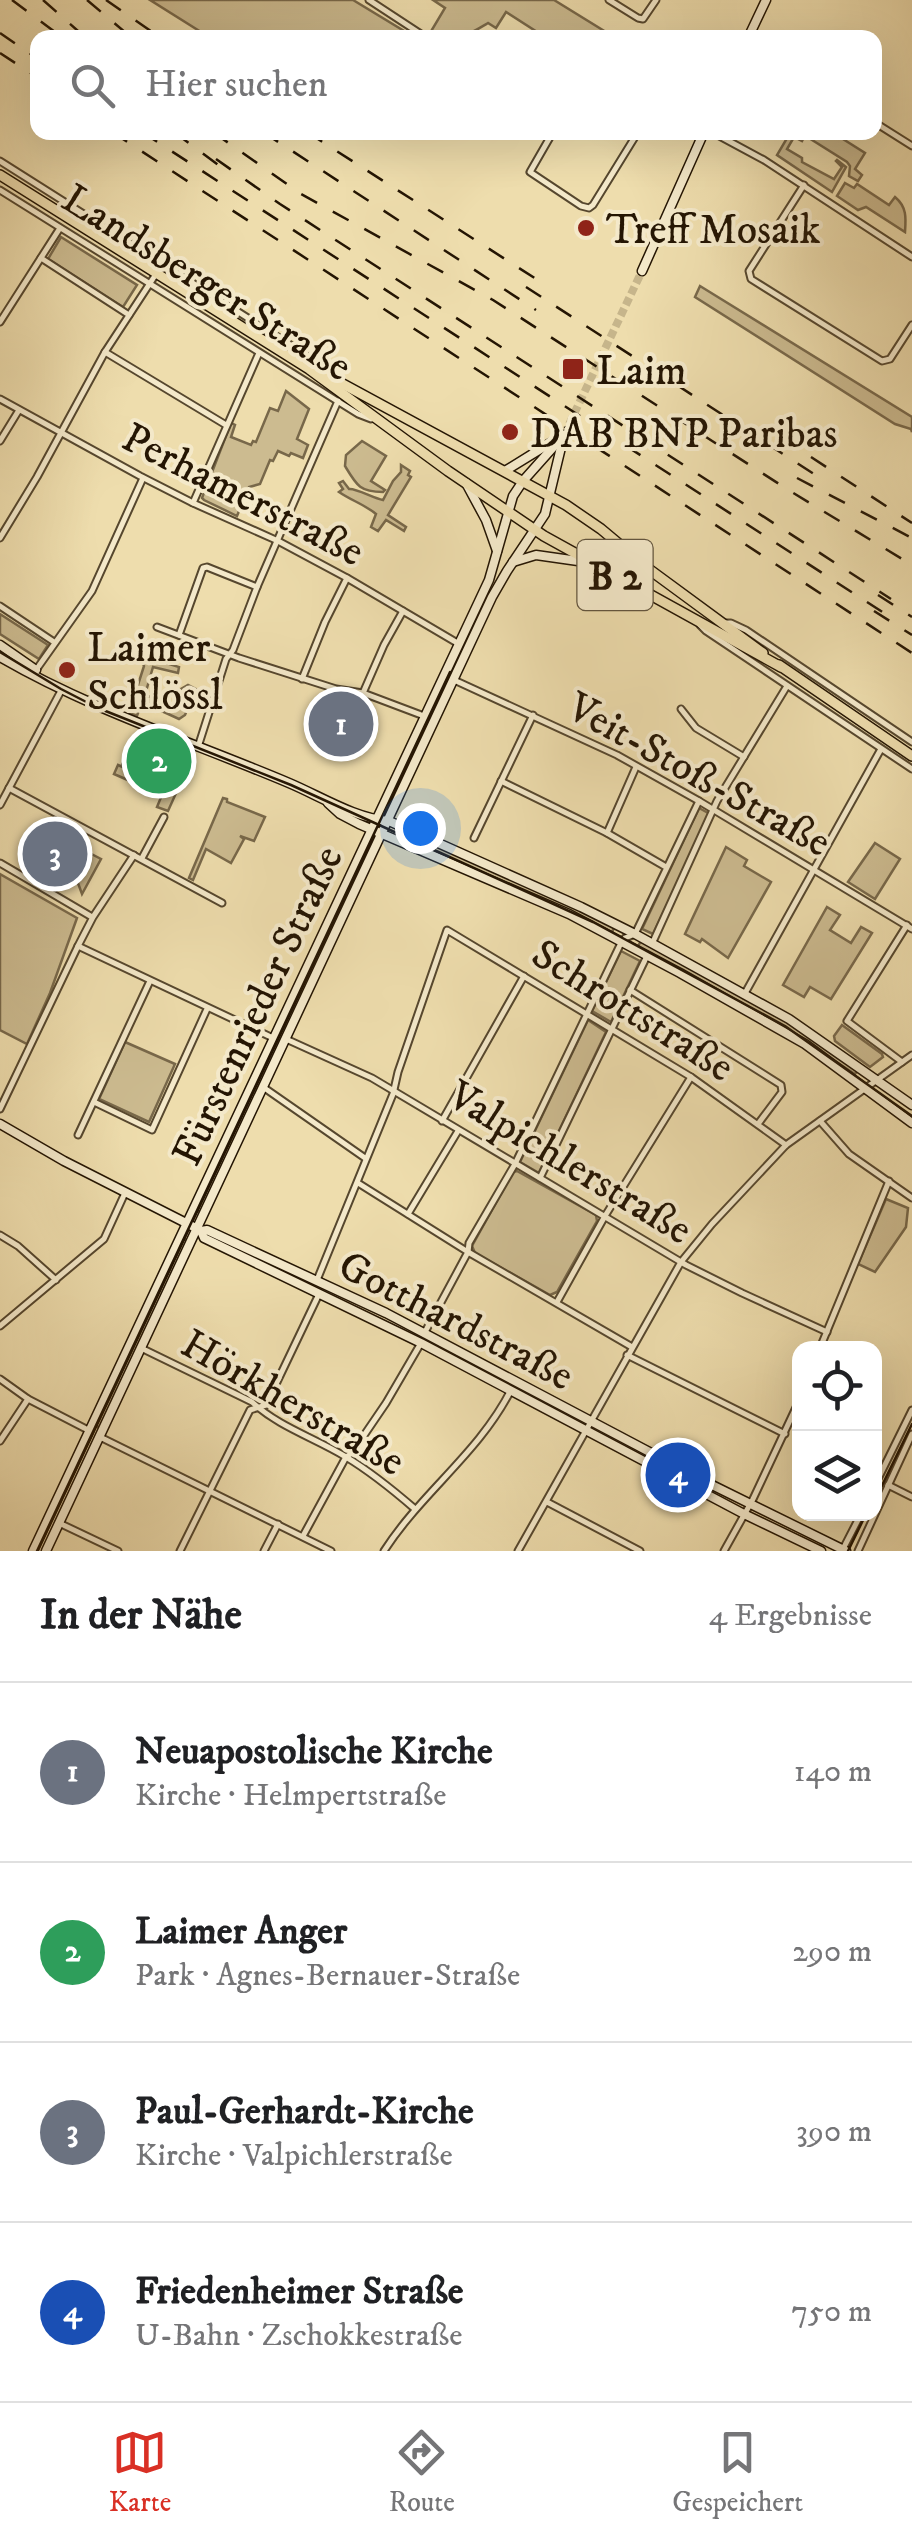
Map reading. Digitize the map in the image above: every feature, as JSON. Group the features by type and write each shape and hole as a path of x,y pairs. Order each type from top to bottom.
{"main road":[{"path":"752,30 766,0"},
{"path":"642,271 700,140"},
{"name":"Landsberger Straße","path":"0,175 159,269 309,369 536,531 781,667 796,671 908,744 912,756"},
{"name":"Landsberger Straße","path":"309,369 550,496 601,529 781,667"},
{"path":"505,470 564,435"},
{"name":"Fürstenrieder Straße","path":"33,1551 489,580 513,496 564,435"},
{"name":"Fürstenrieder Straße","path":"46,1551 263,1086 290,1040 492,598 545,514 564,435"},
{"path":"466,483 486,520 497,553"},
{"path":"513,562 536,555 595,564"},
{"path":"0,644 59,687"},
{"path":"0,656 116,715 377,820 389,821 567,900 788,1019 912,1105"},
{"path":"324,799 340,814 382,835 569,914 773,1024 912,1123"},
{"name":"Gotthardstraße","path":"0,1124 125,1194 199,1230 204,1238 292,1274 317,1280 589,1426"},
{"name":"Gotthardstraße","path":"292,1274 319,1293 423,1338 511,1390 589,1426"},
{"path":"589,1426 843,1550"},
{"path":"589,1426 744,1514 821,1551"}],"street":[{"path":"368,0 415,30"},
{"path":"609,0 643,18 656,0"},
{"path":"882,127 912,146"},
{"path":"548,140 530,172 588,208 633,140"},
{"path":"727,140 804,185 912,257"},
{"name":"Landsberger Straße","path":"0,161 159,269 320,364 338,382"},
{"path":"804,185 749,270 752,279 882,362 890,359 912,325"},
{"name":"Landsberger Straße","path":"0,190 358,414 383,423"},
{"path":"0,322 60,228"},
{"path":"41,258 129,315"},
{"path":"0,538 105,352 159,269"},
{"path":"105,352 226,425"},
{"path":"193,503 258,353"},
{"name":"Perhamerstraße","path":"0,399 144,478 278,541 459,644"},
{"path":"198,747 230,654 338,401"},
{"path":"0,442 19,410"},
{"path":"36,670 92,591 144,478"},
{"path":"179,635 203,568 257,588"},
{"path":"302,679 347,578"},
{"path":"0,606 54,642"},
{"path":"363,694 403,610"},
{"name":"Landsberger Straße","path":"695,619 706,631 912,770"},
{"name":"Landsberger Straße","path":"721,623 738,626 796,671"},
{"path":"157,627 302,679 363,694 426,717"},
{"name":"Veit-Stoß-Straße","path":"454,680 617,755 909,927"},
{"path":"652,944 714,810 787,686"},
{"path":"0,806 59,687"},
{"path":"681,709 696,728 744,757"},
{"path":"474,838 532,715"},
{"path":"744,995 881,748"},
{"path":"607,833 636,766"},
{"path":"501,782 607,833 666,867"},
{"path":"9,788 222,903"},
{"path":"303,1537 346,1457 370,1427 423,1338 468,1252 468,1243 515,1164 621,943 635,934 699,801"},
{"path":"142,858 164,817"},
{"path":"0,1110 78,946 134,855"},
{"path":"0,863 93,918"},
{"path":"902,1062 847,1020 909,927"},
{"name":"Schrottstraße","path":"392,1090 447,930 691,1077 786,1145"},
{"path":"78,946 273,1038"},
{"path":"540,1178 647,956"},
{"path":"442,1121 524,976"},
{"path":"78,1134 150,981"},
{"path":"630,990 781,1085 782,1092 758,1124"},
{"path":"94,1102 152,1130 208,1009"},
{"name":"Valpichlerstraße","path":"290,1040 392,1090 681,1262 827,1332"},
{"path":"518,1551 681,1262 786,1145 912,1055"},
{"path":"557,1303 604,1216 691,1077"},
{"path":"263,1086 365,1158"},
{"path":"317,1280 392,1090"},
{"path":"820,1121 849,1154 912,1198"},
{"path":"408,1214 458,1130"},
{"path":"823,1341 890,1182"},
{"path":"358,1183 468,1252 632,1346"},
{"path":"0,1326 104,1238 125,1194"},
{"path":"0,1235 56,1280"},
{"path":"180,1551 250,1410 266,1405 319,1293"},
{"name":"Hörkherstraße","path":"141,1348 252,1402 266,1414 346,1457 415,1510"},
{"path":"627,1355 784,1434"},
{"path":"0,1380 90,1431"},
{"path":"384,1551 415,1510 488,1430 511,1390"},
{"path":"0,1442 28,1399"},
{"path":"882,1471 912,1410"},
{"path":"724,1551 792,1417"},
{"path":"858,1551 912,1434"},
{"path":"100,1437 331,1551"},
{"path":"888,1485 912,1497"},
{"path":"547,1502 640,1551"},
{"path":"843,1550 858,1521"},
{"path":"59,1523 118,1551"},
{"path":"264,1551 278,1524"}],"shaded area":[{"path":"150,0 353,0 402,30 198,30"},
{"path":"433,0 554,0 603,30 534,30 506,12 496,28 488,23 475,30 432,30 445,8"},
{"path":"786,140 792,140 787,149 834,179 842,167 837,160 846,167 832,192 777,155"},
{"path":"812,140 844,140 865,153 855,169 862,175 858,181 849,176 847,162"},
{"path":"845,183 854,188 857,184 889,205 895,197 904,209 905,232 866,207 858,210 837,196"},
{"path":"61,237 137,285 123,307 48,259"},
{"path":"700,286 912,417 912,432 695,297"},
{"path":"286,391 309,409 297,439 308,445 303,458 278,451 260,484 249,487 237,516 204,500 231,423 235,425 231,437 251,445 256,442 270,408 278,411"},
{"path":"362,441 386,456 371,481 383,492 360,487 345,466 346,455"},
{"path":"401,465 410,471 411,477 388,515 406,527 404,531 386,520 378,531 371,527 376,514 339,492 343,489 339,483 343,481 349,489 383,500 401,472"},
{"path":"0,614 48,645 39,659 0,634"},
{"path":"144,656 179,667 178,673 153,667 145,695 178,706 184,697 181,689 188,685 196,689 185,715 179,719 142,702 137,716 129,713"},
{"path":"131,741 166,757 157,780 122,765"},
{"path":"118,765 177,791 168,811 157,807 162,795 114,774"},
{"path":"223,798 265,817 254,841 240,836 244,839 231,863 206,849 193,880 189,878"},
{"path":"699,808 710,814 653,934 642,929"},
{"path":"399,832 435,844 615,926 611,934 497,879 431,853 398,835"},
{"path":"372,839 376,841 201,1212 195,1210"},
{"path":"875,843 900,859 875,899 848,882"},
{"path":"74,845 101,859 82,894 68,856"},
{"path":"726,847 747,860 744,866 771,882 728,958 702,939 700,942 685,934"},
{"path":"0,874 77,918 27,1044 0,1030"},
{"path":"827,907 840,915 830,930 851,943 861,927 872,933 831,999 810,987 804,997 783,985"},
{"path":"641,941 794,1026 858,1070 855,1074 776,1023 637,948"},
{"path":"621,951 640,961 611,1022 592,1011"},
{"path":"588,1020 606,1032 539,1173 520,1162"},
{"path":"842,1025 883,1057 870,1067 835,1041"},
{"path":"125,1042 175,1064 149,1122 99,1099"},
{"path":"517,1171 596,1215 597,1221 557,1292 550,1295 475,1253 472,1246"},
{"path":"886,1199 908,1208 906,1227 875,1272 858,1264"},
{"path":"181,1238 188,1241 101,1428 94,1425"}],"tunnel":[{"path":"564,435 642,271"}],"tram line":[{"path":"0,652 98,708 291,785 593,922 785,1026 912,1116"},
{"path":"37,1551 450,672"},
{"path":"882,1486 912,1424"},
{"path":"848,1551 863,1521"}],"railway":[{"path":"12,0 52,30"},
{"path":"43,0 77,30"},
{"path":"87,0 123,30"},
{"path":"106,0 149,30"},
{"path":"0,33 30,54"},
{"path":"0,53 30,73"},
{"path":"124,140 912,653"},
{"path":"154,140 887,615"},
{"path":"185,140 225,170"},
{"path":"224,140 301,194 493,300 912,565"},
{"path":"275,140 536,310"},
{"path":"319,140 547,286"},
{"path":"216,159 891,599"},
{"path":"526,287 820,478"},
{"path":"811,457 912,523"},
{"path":"797,478 912,538"},
{"path":"878,595 912,617"},
{"path":"874,611 912,635"}],"place":[{"name":"Treff Mosaik","path":"586,228"},
{"name":"Laim","path":"573,369"},
{"name":"DAB BNP Paribas","path":"510,432"},
{"name":"Laimer Schlössl","path":"67,670"},
{"name":"Neuapostolische Kirche","path":"341,724"},
{"name":"Laimer Anger","path":"159,761"},
{"name":"Paul-Gerhardt-Kirche","path":"55,854"},
{"name":"Friedenheimer Straße","path":"678,1475"}]}
